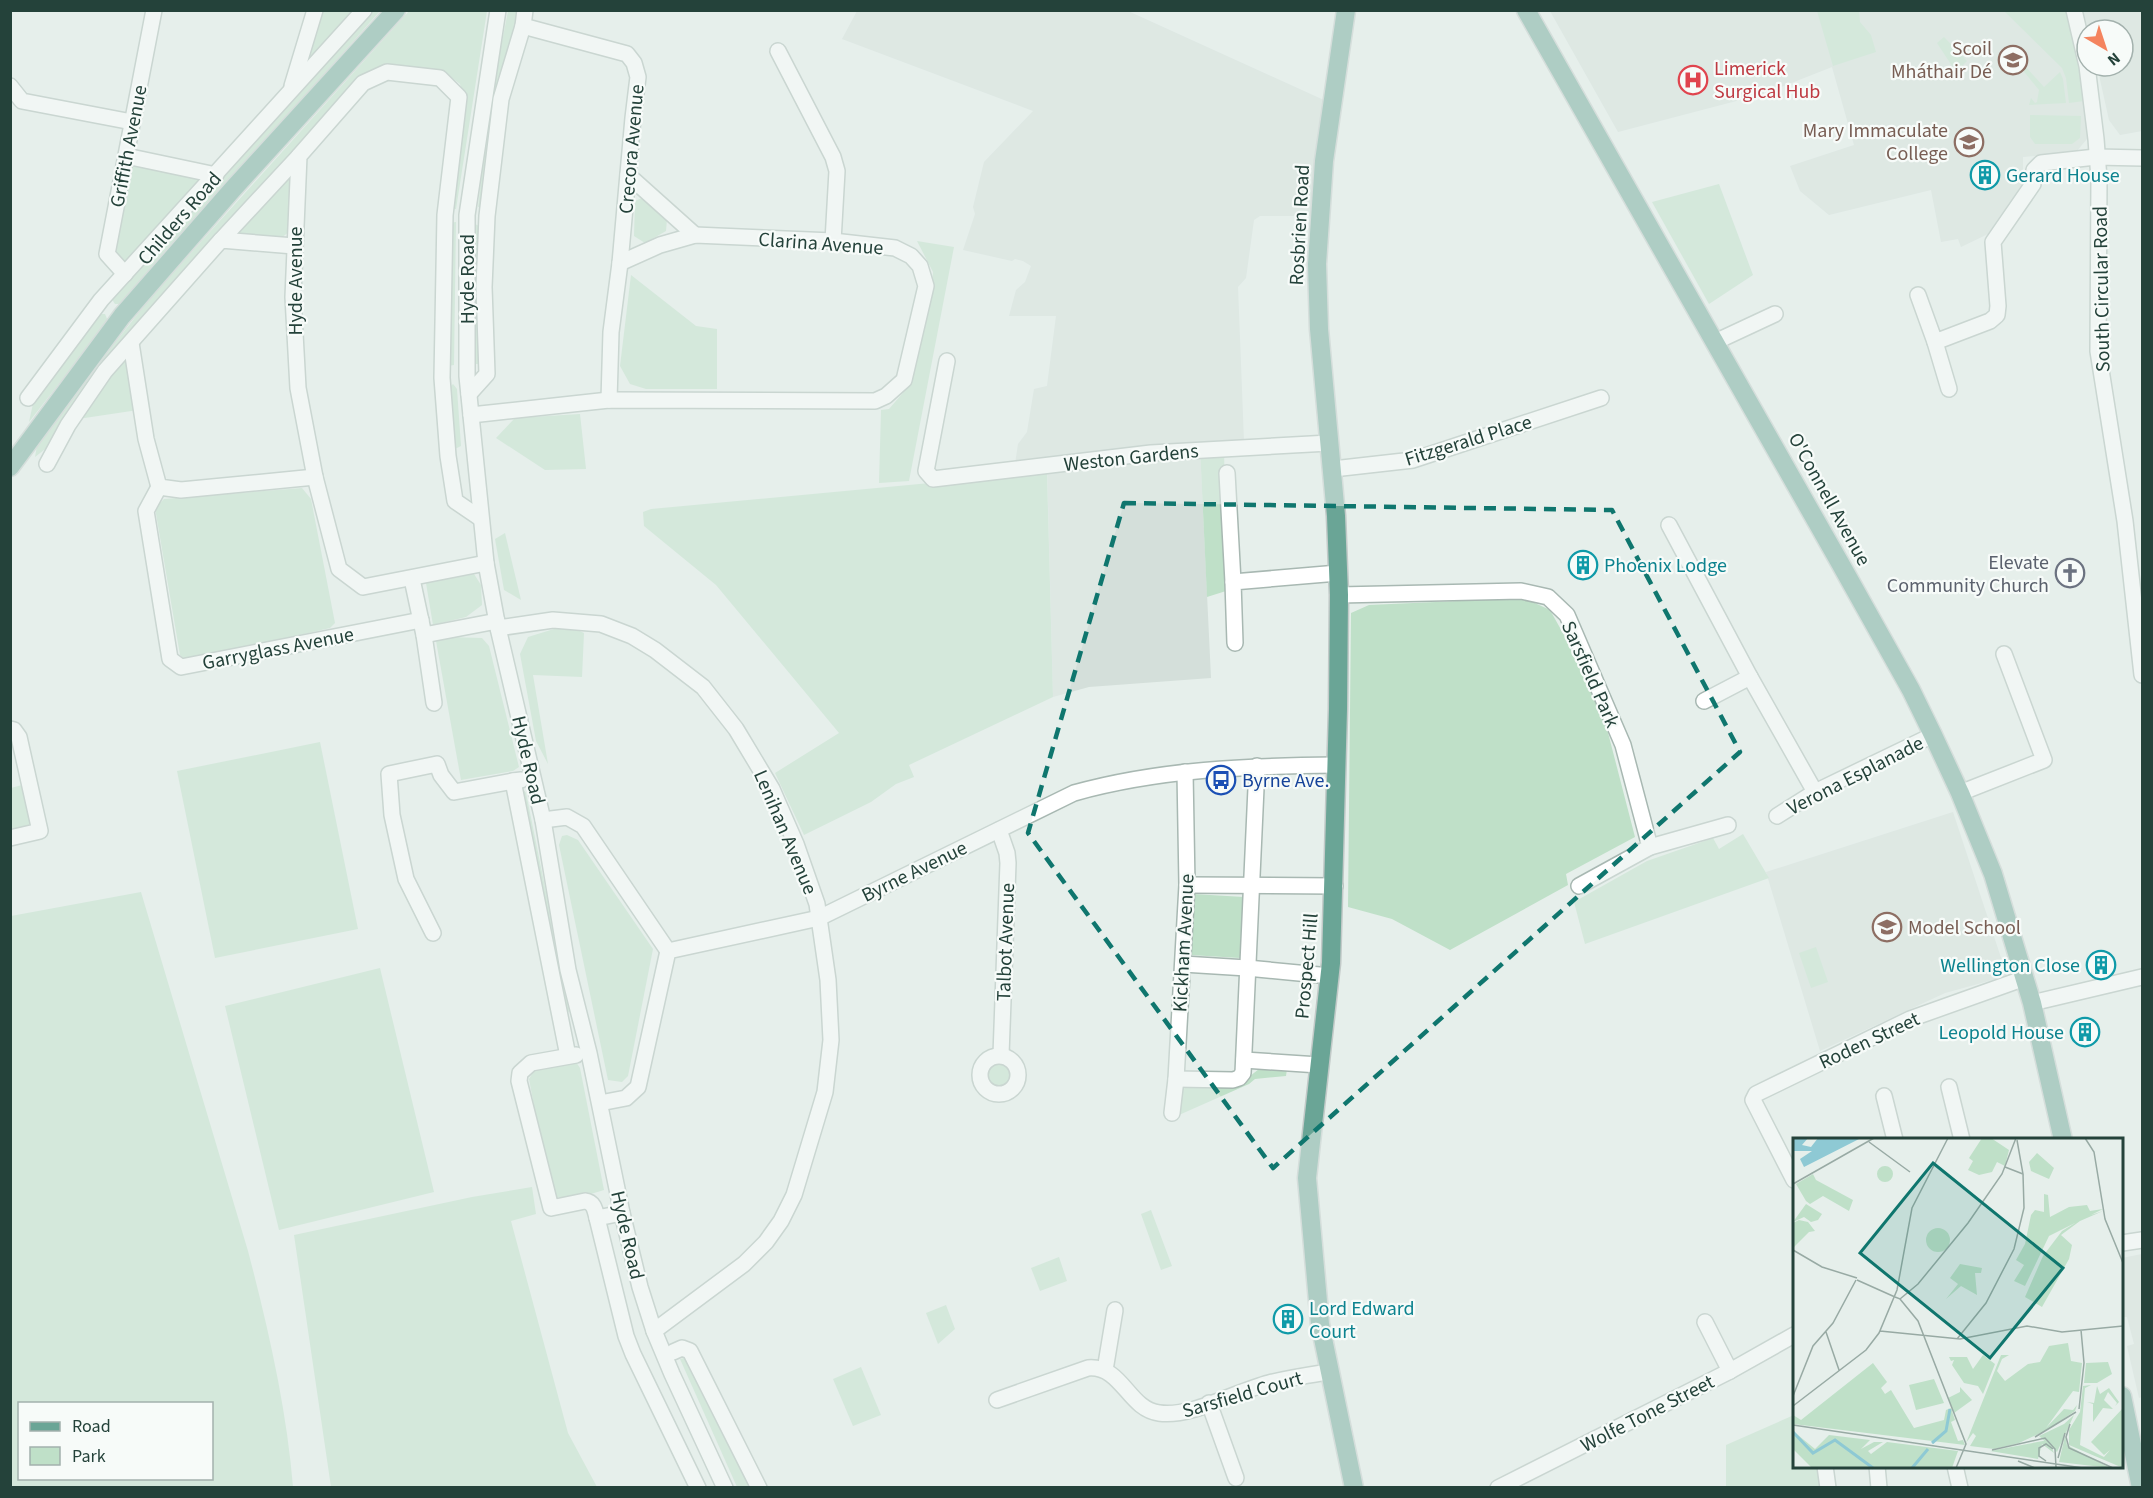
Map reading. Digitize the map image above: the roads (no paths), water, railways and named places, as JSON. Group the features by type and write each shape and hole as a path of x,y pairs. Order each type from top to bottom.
{"main road":[{"name":"Childers Road","path":"10,467 122,316 396,10"},
{"name":"Rosbrien Road","path":"1329,443 1319,329 1318,242 1324,161 1346,10"},
{"name":"O'Connell Avenue","path":"1526,10 1906,681 1934,735 1993,874 2032,1003 2062,1138"},
{"name":"Prospect Hill","path":"1329,443 1339,595 1335,886 1330,976 1307,1178 1320,1324 1328,1372 1354,1488"},
{"path":"2123,1401 2137,1438 2141,1488"}],"street":[{"name":"Griffith Avenue","path":"125,274 108,254 154,10"},
{"path":"291,92 315,10"},
{"path":"28,398 101,300 364,10"},
{"name":"Hyde Road","path":"498,10 466,215 467,376 486,563 497,624 543,820 568,969 590,1053 622,1213 640,1287 654,1331 725,1488"},
{"name":"South Circular Road","path":"2074,10 2090,85 2099,198 2098,351 2125,521 2142,675"},
{"path":"469,394 486,374 484,287 487,216 501,99 522,25"},
{"name":"Crecora Avenue","path":"494,35 522,25 627,54 634,63 638,77 620,263"},
{"path":"778,51 833,157 837,171 833,241"},
{"path":"47,464 68,425 105,371 363,83 387,72 440,78 459,97 445,215 442,378 448,456 455,501 480,518"},
{"path":"10,86 22,101 132,122"},
{"path":"126,156 216,175"},
{"name":"Hyde Avenue","path":"299,156 293,297 298,388 315,477 339,569 363,587 486,563"},
{"path":"1935,342 1990,321 1996,315 1998,306 1993,242 2033,184 2034,170 2041,163 2096,156 2142,158"},
{"path":"628,175 695,235"},
{"path":"445,215 487,216"},
{"name":"Clarina Avenue","path":"471,415 609,400 875,401 886,396 904,380 926,286 920,266 912,256 895,248 833,241 695,235 660,244 620,263"},
{"path":"221,240 294,246"},
{"path":"609,400 611,332 620,263"},
{"path":"1918,295 1949,389"},
{"path":"101,300 122,316"},
{"path":"1715,342 1775,314"},
{"path":"131,343 146,439 159,487 181,490 315,477"},
{"name":"Weston Gardens","path":"947,361 926,471 933,479 1151,453 1329,443"},
{"path":"442,378 467,376"},
{"name":"Fitzgerald Place","path":"1332,469 1413,460 1601,398"},
{"path":"448,456 475,454"},
{"path":"1227,473 1235,644"},
{"name":"Garryglass Avenue","path":"159,487 146,511 170,659 182,667 422,628 497,624"},
{"path":"1669,525 1750,677 1815,792"},
{"path":"1233,582 1338,573"},
{"path":"412,579 434,703"},
{"name":"Sarsfield Park","path":"1339,595 1521,591 1548,597 1567,615 1623,745 1650,847"},
{"name":"Lenihan Avenue","path":"497,624 553,620 602,624 632,636 655,650 703,687 736,729 772,789 796,844 817,904 830,1010 831,1040 825,1092 794,1195 781,1221 766,1242 744,1263 654,1331"},
{"path":"1960,793 2044,760 2004,654"},
{"path":"1704,701 1750,677"},
{"path":"10,729 14,730 19,737 40,831 10,838"},
{"name":"Verona Esplanade","path":"1777,816 1815,792 1934,735"},
{"path":"434,933 406,879 392,815 388,774 437,764 444,780 454,792 533,776"},
{"name":"Byrne Avenue","path":"668,951 819,918 1074,793 1116,782 1185,772 1257,766 1336,765"},
{"path":"1176,1079 1233,1080 1239,1078 1243,1073 1257,766"},
{"name":"Kickham Avenue","path":"1172,1113 1187,885 1185,772"},
{"path":"513,781 568,1056"},
{"path":"543,820 567,817 583,826 668,951 638,1087 626,1098 600,1103"},
{"path":"1579,886 1650,847 1728,825"},
{"name":"Talbot Avenue","path":"999,830 1008,863 1001,1055"},
{"path":"1187,885 1335,886"},
{"path":"1183,964 1330,976"},
{"path":"2032,1003 2142,977"},
{"name":"Roden Street","path":"1793,1178 1753,1100 1756,1094 1910,1019 2025,978"},
{"path":"590,1053 531,1063 520,1073 519,1081 551,1208 589,1201 594,1206 626,1336 698,1488"},
{"path":"1244,1060 1319,1065"},
{"path":"1949,1087 1962,1138"},
{"path":"1884,1096 1894,1138"},
{"path":"597,1218 622,1213"},
{"path":"2123,1243 2142,1239"},
{"path":"997,1400 1088,1368 1096,1367 1105,1370 1115,1310"},
{"path":"1705,1322 1730,1371"},
{"name":"Wolfe Tone Street","path":"1498,1488 1730,1371 1793,1336"},
{"path":"673,1352 682,1348 690,1352 759,1488"},
{"name":"Sarsfield Court","path":"1105,1370 1117,1379 1137,1402 1151,1411 1173,1414 1269,1383 1328,1372"},
{"path":"1209,1403 1236,1478"},
{"path":"1825,1468 1828,1488"},
{"path":"1877,1468 1879,1488"},
{"path":"1955,1468 1960,1488"}],"place":[{"name":"Scoil Mháthair Dé","path":"2013,60"},
{"name":"Limerick Surgical Hub","path":"1693,80"},
{"name":"Mary Immaculate College","path":"1969,142"},
{"name":"Gerard House","path":"1985,175"},
{"name":"Phoenix Lodge","path":"1583,565"},
{"name":"Elevate Community Church","path":"2070,573"},
{"name":"Byrne Ave.","path":"1221,780"},
{"name":"Model School","path":"1887,927"},
{"name":"Wellington Close","path":"2101,965"},
{"name":"Leopold House","path":"2085,1032"},
{"name":"Lord Edward Court","path":"1288,1319"}]}
